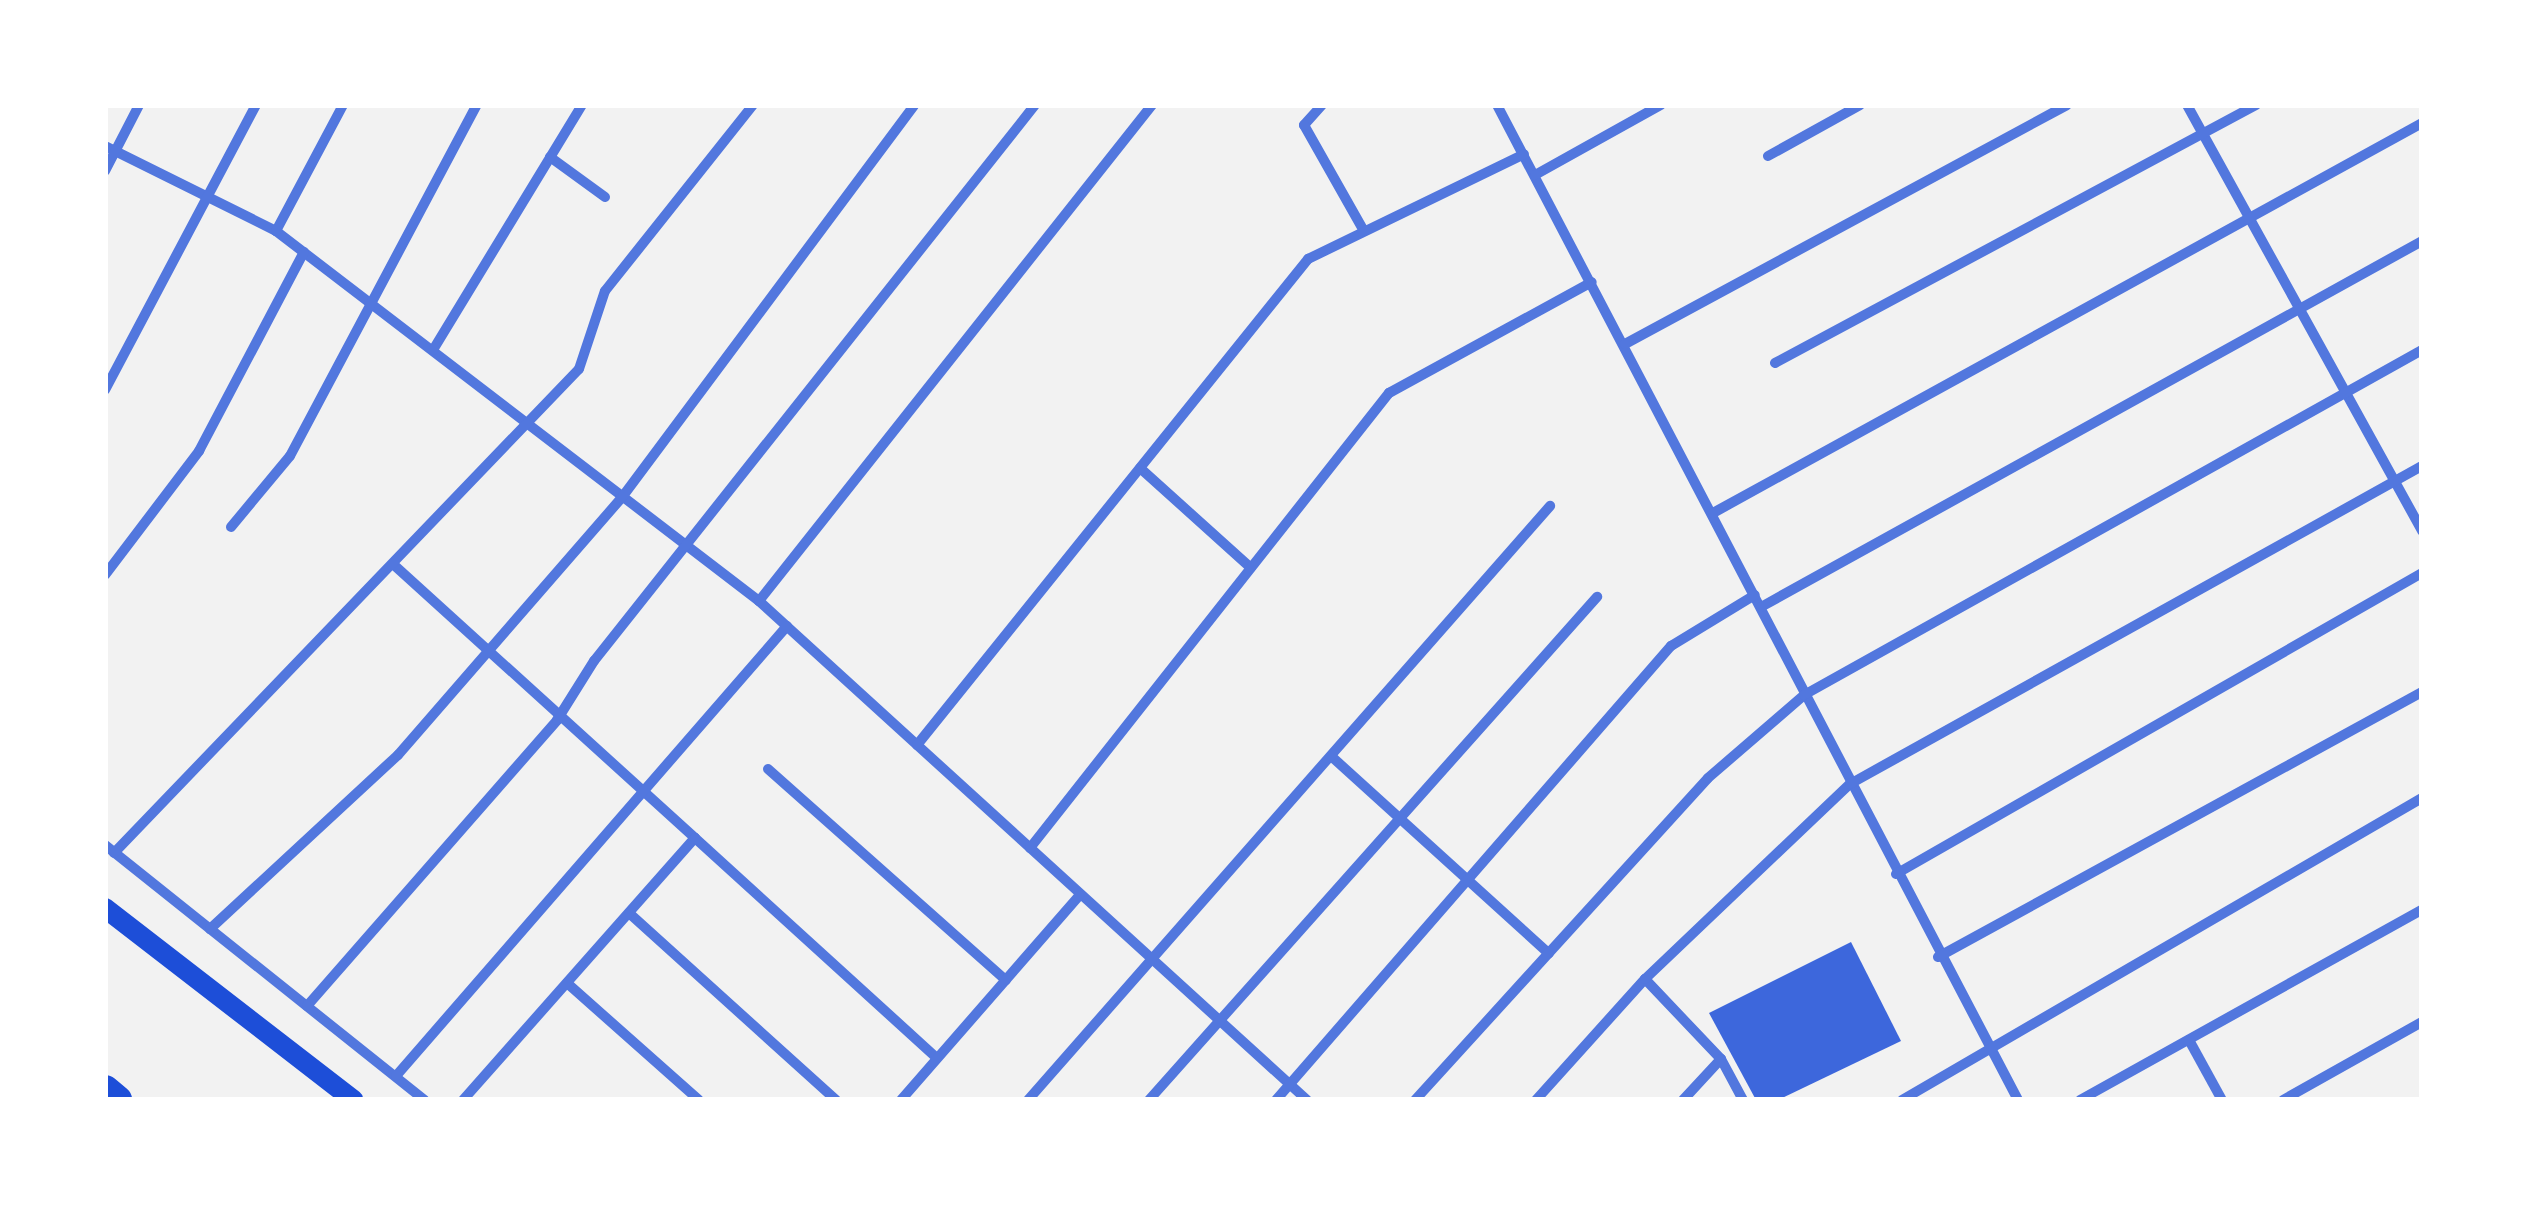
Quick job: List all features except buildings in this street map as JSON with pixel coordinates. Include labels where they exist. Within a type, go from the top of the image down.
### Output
[{"type":"highway","points":[[105,1090],[117,1100]]},
{"type":"main road","points":[[105,908],[353,1100]]},
{"type":"street","points":[[105,170],[111,149],[139,105]]},
{"type":"street","points":[[105,390],[211,198],[256,105]]},
{"type":"street","points":[[276,231],[343,105]]},
{"type":"street","points":[[231,528],[290,456],[369,301],[477,105]]},
{"type":"street","points":[[433,350],[582,105]]},
{"type":"street","points":[[426,1100],[110,849],[394,566],[579,370],[605,291],[754,105]]},
{"type":"street","points":[[210,928],[398,755],[624,496],[914,105]]},
{"type":"street","points":[[307,1006],[557,720],[594,661],[691,548],[1034,105]]},
{"type":"street","points":[[759,600],[1152,105]]},
{"type":"street","points":[[1322,105],[1304,125],[1364,231]]},
{"type":"street","points":[[1498,105],[1713,512],[1938,957],[2018,1100]]},
{"type":"street","points":[[1534,175],[1660,105]]},
{"type":"street","points":[[1768,156],[1860,105]]},
{"type":"street","points":[[1625,344],[2067,105]]},
{"type":"street","points":[[2187,105],[2422,531]]},
{"type":"street","points":[[1776,363],[2256,105]]},
{"type":"street","points":[[1713,512],[2422,123]]},
{"type":"street","points":[[111,149],[276,231],[433,350],[526,430],[624,496],[759,600],[1150,963],[1307,1100]]},
{"type":"street","points":[[918,745],[1308,258],[1524,154]]},
{"type":"street","points":[[550,157],[605,197]]},
{"type":"street","points":[[1761,607],[2301,311],[2422,240]]},
{"type":"street","points":[[105,575],[199,451],[304,252]]},
{"type":"street","points":[[1030,848],[1389,392],[1592,282]]},
{"type":"street","points":[[1415,1100],[1708,778],[1804,695],[2422,350]]},
{"type":"street","points":[[1536,1100],[1645,979],[1850,784],[2422,466]]},
{"type":"street","points":[[1140,468],[1251,568]]},
{"type":"street","points":[[1028,1100],[1550,506]]},
{"type":"street","points":[[394,566],[557,720],[695,838],[938,1058]]},
{"type":"street","points":[[1896,874],[2422,573]]},
{"type":"street","points":[[1276,1100],[1671,646],[1755,596]]},
{"type":"street","points":[[1149,1100],[1597,597]]},
{"type":"street","points":[[396,1076],[787,626]]},
{"type":"street","points":[[1938,957],[2422,692]]},
{"type":"street","points":[[1331,756],[1548,954]]},
{"type":"street","points":[[768,769],[1006,980]]},
{"type":"street","points":[[1902,1100],[1985,1045],[2422,798]]},
{"type":"street","points":[[463,1100],[695,838]]},
{"type":"street","points":[[902,1100],[1079,896]]},
{"type":"street","points":[[2080,1100],[2422,910]]},
{"type":"street","points":[[629,913],[836,1100]]},
{"type":"street","points":[[1645,979],[1722,1059],[1743,1100]]},
{"type":"street","points":[[567,982],[699,1100]]},
{"type":"street","points":[[2284,1100],[2422,1022]]},
{"type":"street","points":[[2189,1040],[2222,1100]]},
{"type":"street","points":[[1684,1100],[1722,1059]]}]
